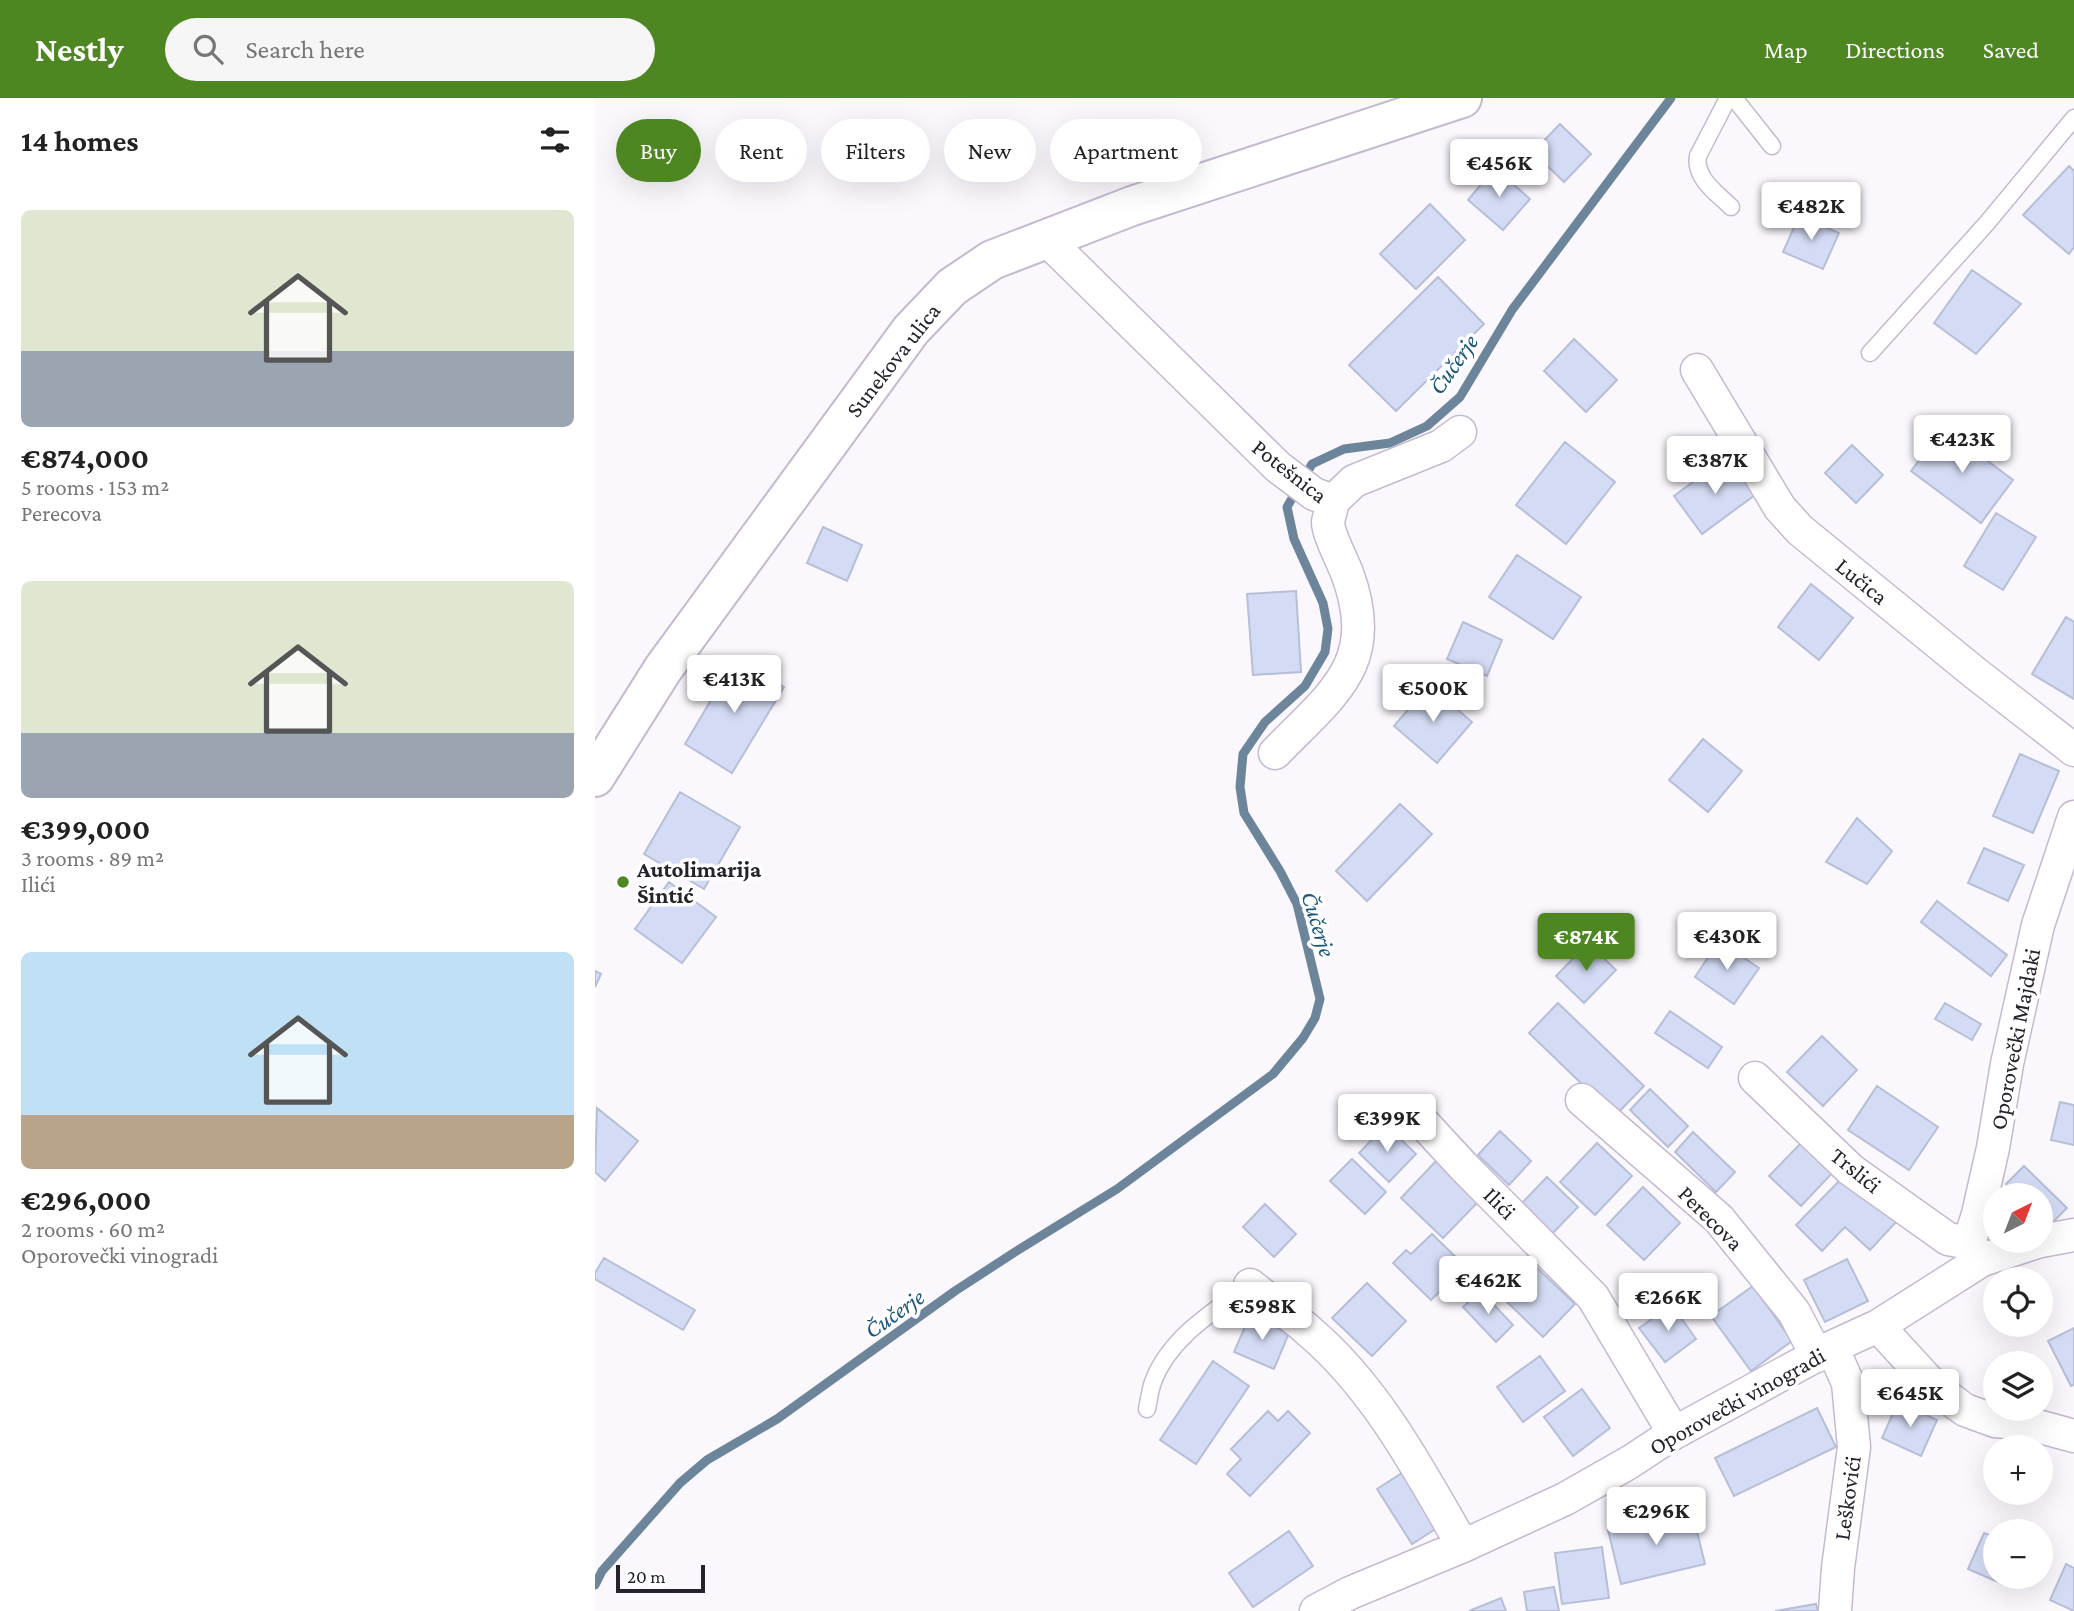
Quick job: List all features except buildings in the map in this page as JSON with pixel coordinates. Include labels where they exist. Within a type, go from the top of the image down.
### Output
[{"type":"street","name":"Sunekova ulica","points":[[595,778],[663,669],[911,330],[952,287],[992,260],[1045,238],[1132,206],[1462,98]]},
{"type":"street","name":"Potešnica","points":[[1045,238],[1277,467],[1324,497],[1328,524],[1349,577],[1359,623],[1355,657],[1343,682],[1275,753]]},
{"type":"street","name":"Lučica","points":[[1696,370],[1780,508],[1800,530],[2074,750]]},
{"type":"street","points":[[1324,497],[1354,481],[1441,446],[1459,432]]},
{"type":"street","name":"Oporovečki Majdaki","points":[[1976,1251],[1978,1214],[1993,1148],[2007,1063],[2038,925],[2074,817]]},
{"type":"street","name":"Trslići","points":[[1755,1078],[1851,1170],[1948,1239],[1976,1251]]},
{"type":"street","name":"Perecova","points":[[1583,1100],[1719,1219],[1825,1351]]},
{"type":"street","name":"Ilići","points":[[1415,1114],[1593,1297],[1674,1433]]},
{"type":"street","name":"Oporovečki vinogradi","points":[[2053,1238],[2074,1234]]},
{"type":"street","name":"Oporovečki vinogradi","points":[[1316,1611],[1350,1593],[1463,1546],[1565,1499],[1674,1433],[1825,1351],[1878,1326],[1976,1251],[1983,1250]]},
{"type":"street","points":[[1250,1285],[1311,1332],[1342,1365],[1401,1441],[1463,1546]]},
{"type":"street","points":[[1878,1326],[1934,1388],[1965,1410],[1995,1421],[2030,1424],[2074,1436]]},
{"type":"street","name":"Leškovići","points":[[1825,1351],[1848,1383],[1854,1447],[1835,1611]]},
{"type":"lane","points":[[1728,98],[1698,156],[1696,166],[1703,178],[1731,207]]},
{"type":"lane","points":[[1734,98],[1772,146]]},
{"type":"lane","points":[[1870,353],[1987,223],[2074,118]]},
{"type":"lane","points":[[1147,1409],[1153,1381],[1174,1347],[1205,1317],[1250,1285]]},
{"type":"waterway","name":"Čučerje","points":[[595,1585],[602,1571],[680,1483],[707,1460],[777,1419],[955,1291],[1117,1189],[1273,1074],[1303,1038],[1315,1018],[1320,999],[1297,904],[1244,813],[1240,787],[1243,754],[1265,722],[1305,686],[1325,652],[1328,629],[1323,603],[1294,539],[1287,507],[1312,464],[1344,449],[1390,443],[1427,426],[1460,397],[1512,310],[1671,98]]},
{"type":"place","name":"Autolimarija Šintić","points":[[623,882]]}]
